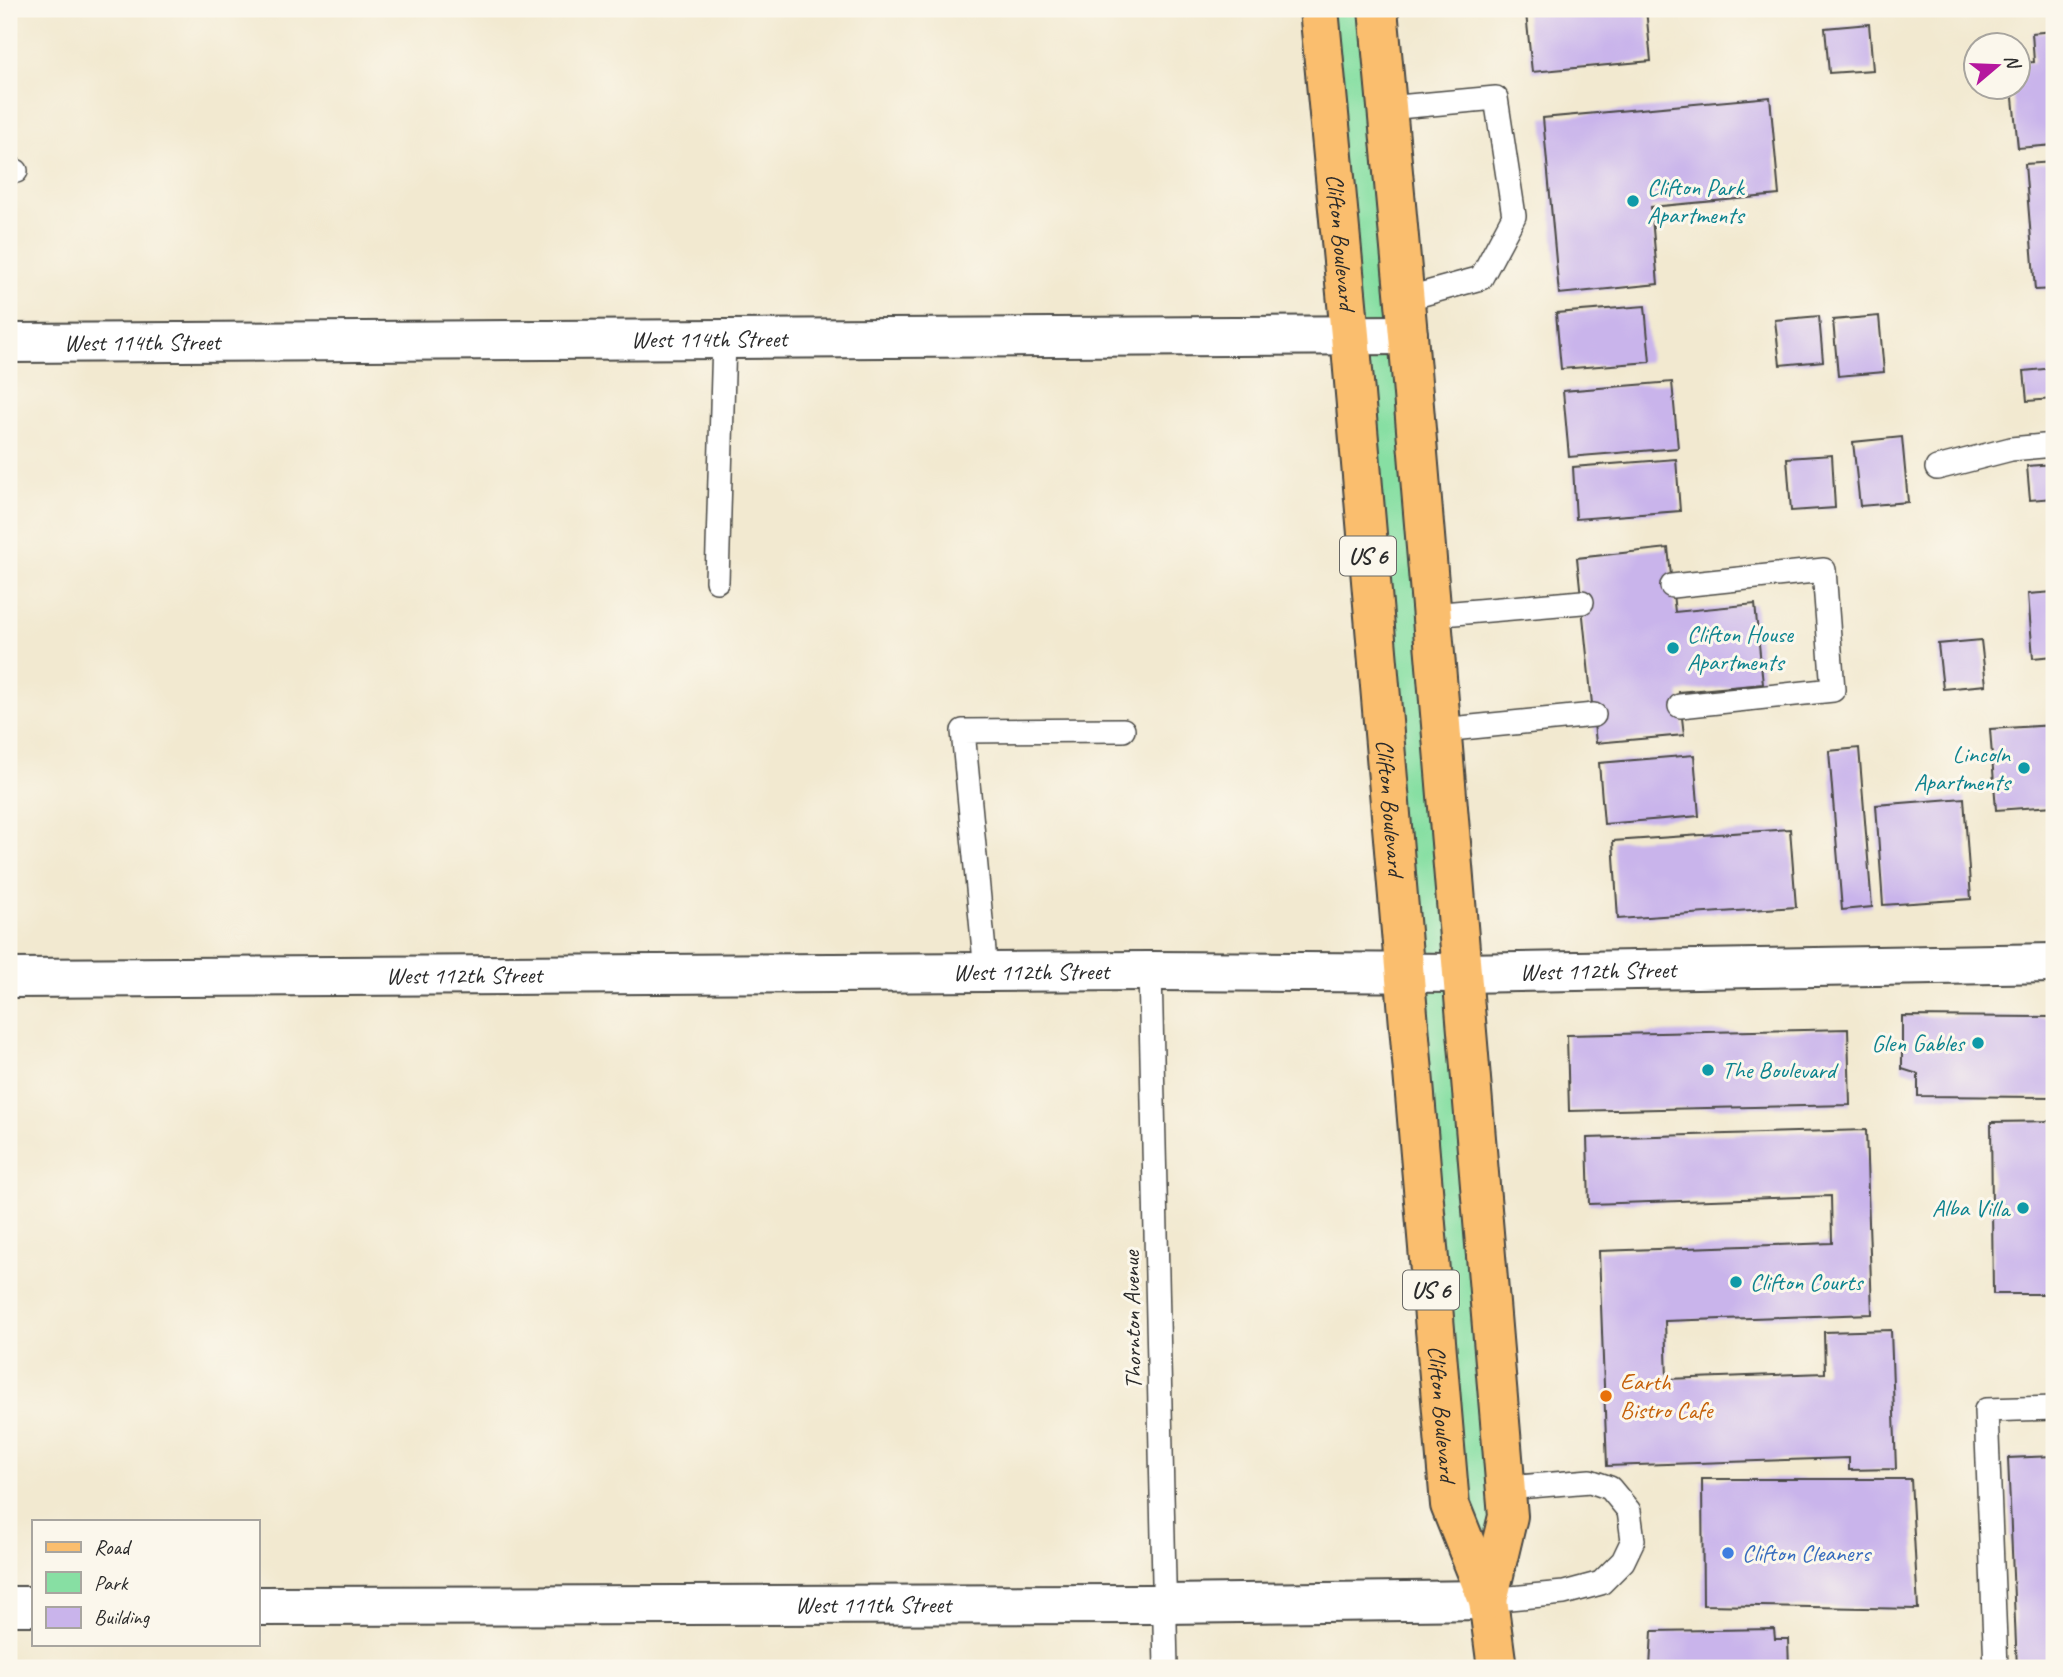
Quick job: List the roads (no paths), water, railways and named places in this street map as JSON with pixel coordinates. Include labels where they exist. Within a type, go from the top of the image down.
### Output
[{"type":"main road","name":"Clifton Boulevard","points":[[1319,9],[1350,335],[1450,1505],[1488,1600],[1497,1668]]},
{"type":"main road","name":"Clifton Boulevard","points":[[1378,9],[1506,1488],[1508,1517],[1488,1600]]},
{"type":"street","name":"West 114th Street","points":[[9,343],[1350,335],[1406,317]]},
{"type":"street","name":"West 112th Street","points":[[9,978],[1150,971],[1461,973],[2054,963]]},
{"type":"street","name":"West 111th Street","points":[[259,1606],[1165,1604],[1488,1600]]},
{"type":"street","points":[[9,1606],[32,1606]]},
{"type":"lane","points":[[1387,108],[1496,98],[1514,216],[1481,278],[1406,317]]},
{"type":"lane","points":[[717,581],[724,339]]},
{"type":"lane","points":[[1937,468],[2011,449],[2054,445]]},
{"type":"lane","points":[[1672,586],[1824,570],[1833,690],[1680,706]]},
{"type":"lane","points":[[1432,615],[1582,602]]},
{"type":"lane","points":[[1441,730],[1594,715]]},
{"type":"lane","points":[[985,972],[963,731],[1123,730]]},
{"type":"lane","name":"Thornton Avenue","points":[[1150,971],[1166,1668]]},
{"type":"lane","points":[[1996,1668],[1986,1410],[2054,1408]]},
{"type":"lane","points":[[1488,1600],[1564,1593],[1601,1583],[1623,1562],[1633,1540],[1629,1511],[1610,1488],[1590,1481],[1506,1488]]},
{"type":"place","name":"Clifton Park Apartments","points":[[1633,201]]},
{"type":"place","name":"Clifton House Apartments","points":[[1673,648]]},
{"type":"place","name":"Lincoln Apartments","points":[[2024,768]]},
{"type":"place","name":"Glen Gables","points":[[1978,1043]]},
{"type":"place","name":"The Boulevard","points":[[1708,1070]]},
{"type":"place","name":"Alba Villa","points":[[2023,1208]]},
{"type":"place","name":"Clifton Courts","points":[[1736,1282]]},
{"type":"place","name":"Earth Bistro Cafe","points":[[1606,1396]]},
{"type":"place","name":"Clifton Cleaners","points":[[1728,1553]]}]
